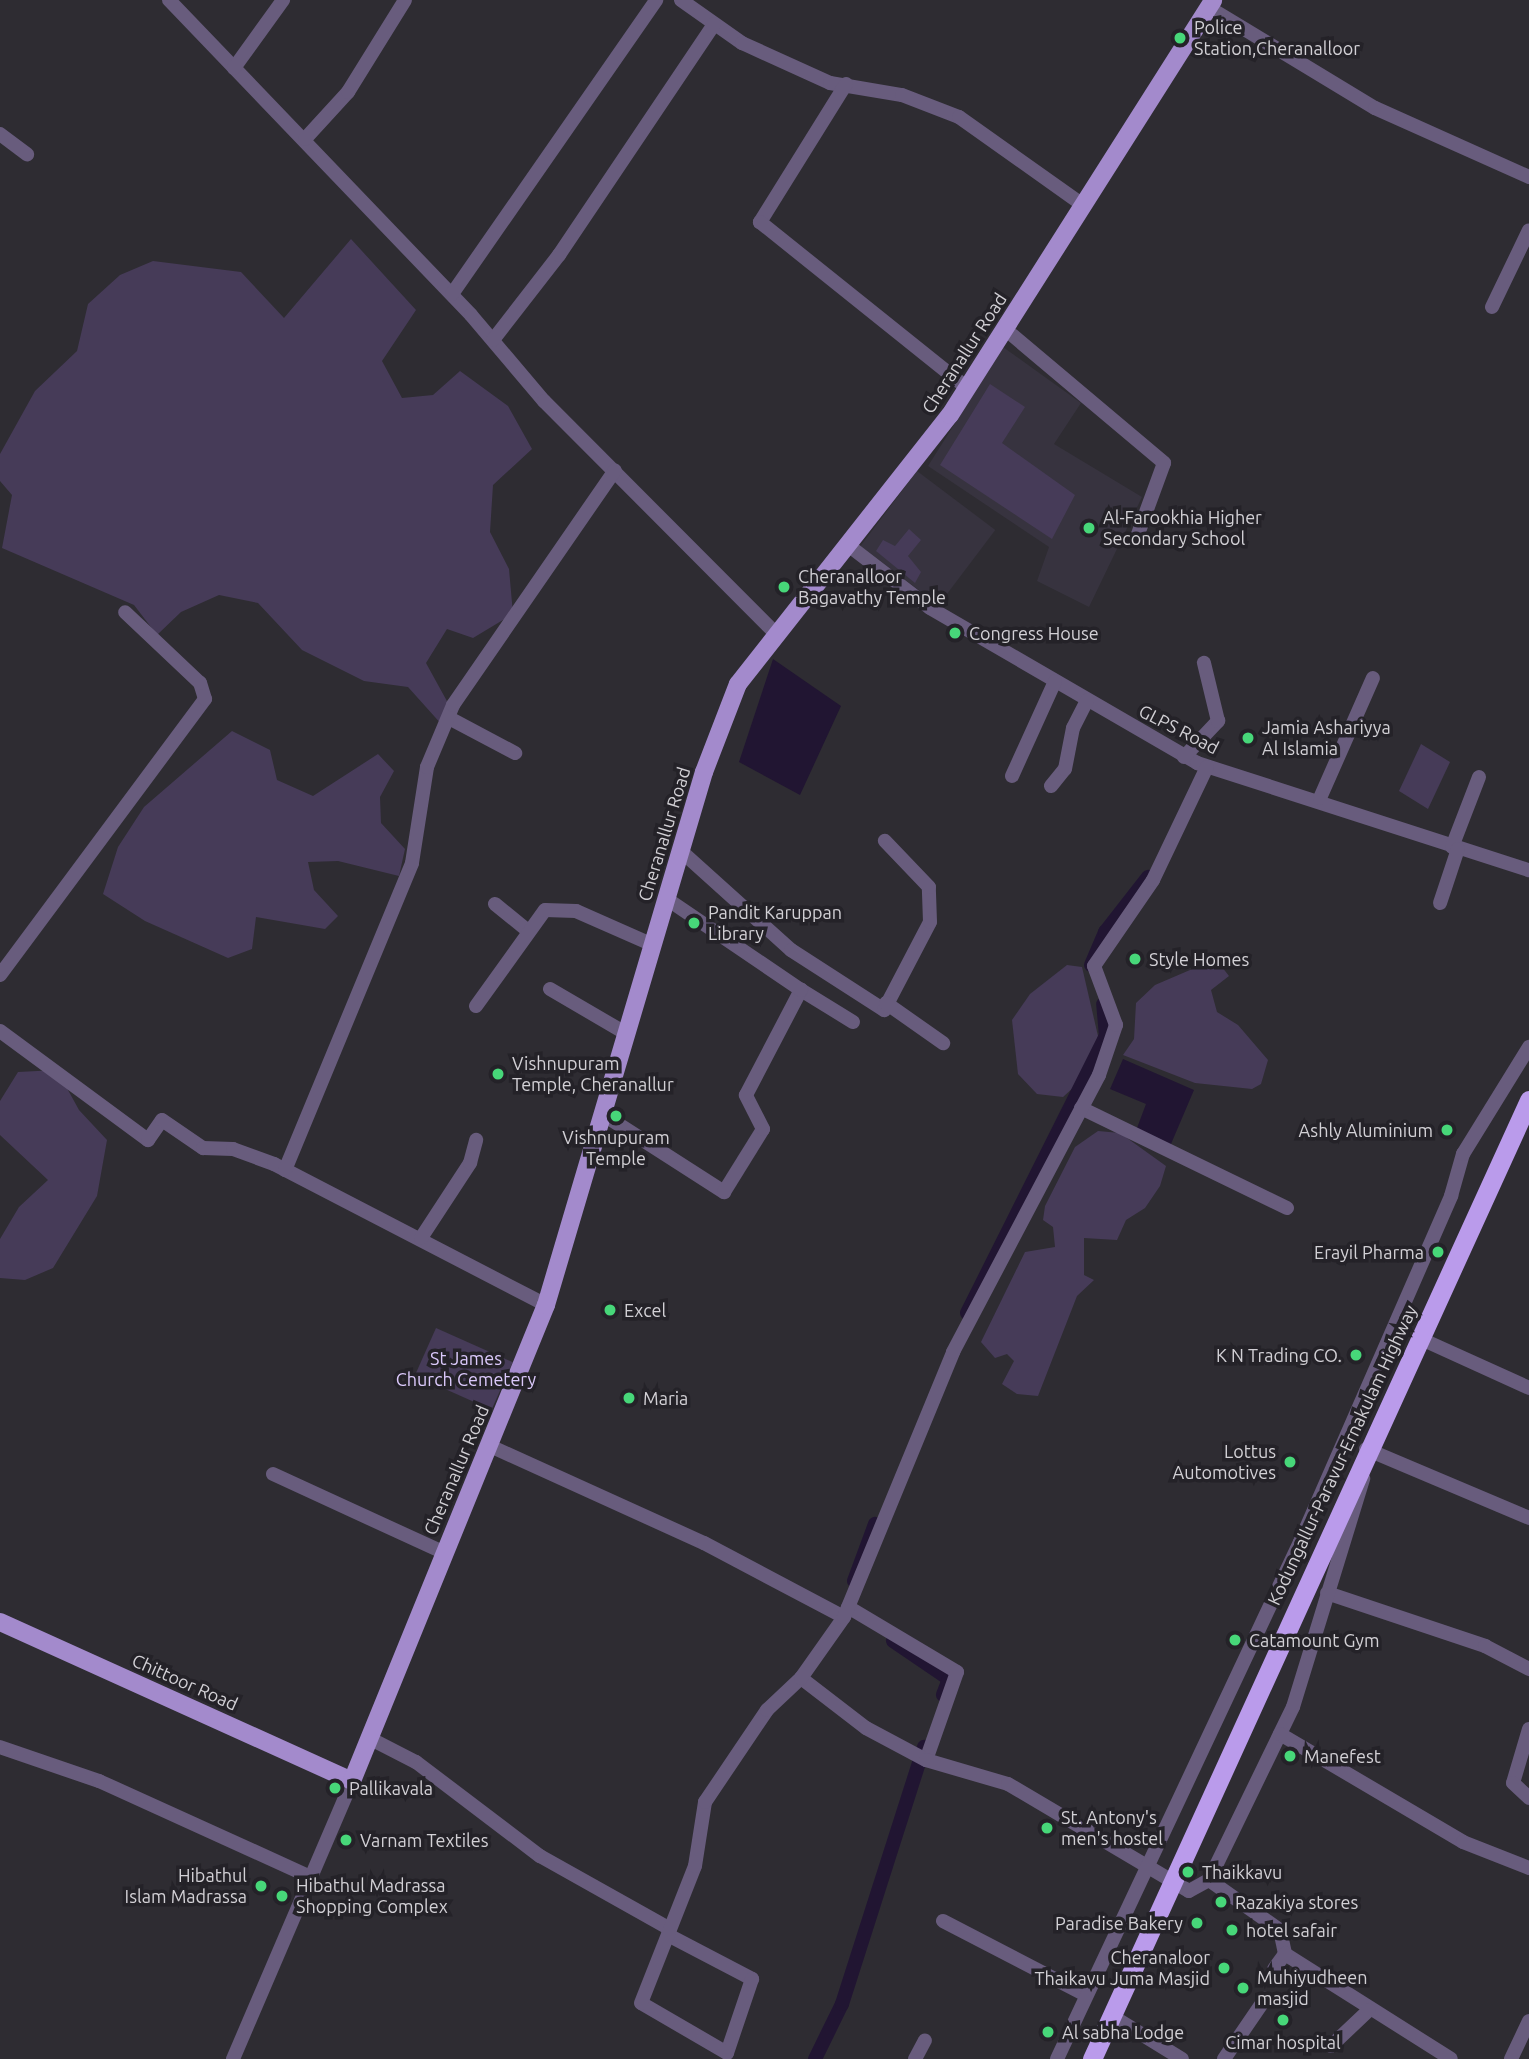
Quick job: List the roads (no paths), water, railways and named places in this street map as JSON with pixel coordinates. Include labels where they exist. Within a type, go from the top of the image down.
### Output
[{"type":"highway","name":"Kodungallur-Paravur-Ernakulam Highway","points":[[1092,2059],[1364,1455],[1527,1111]]},
{"type":"main road","name":"Cheranallur Road","points":[[352,1781],[546,1305],[681,851],[738,684],[967,388],[1210,3]]},
{"type":"main road","name":"Chittoor Road","points":[[0,1622],[352,1781]]},
{"type":"street","points":[[169,0],[305,139],[615,470],[777,635]]},
{"type":"street","points":[[234,68],[283,0]]},
{"type":"street","points":[[305,139],[348,92],[405,0]]},
{"type":"street","points":[[452,294],[656,0]]},
{"type":"street","points":[[681,0],[742,43],[846,84],[959,117],[1083,205]]},
{"type":"street","points":[[1210,3],[1374,108],[1529,177]]},
{"type":"street","points":[[493,340],[559,255],[713,24]]},
{"type":"street","points":[[846,84],[760,222],[967,388]]},
{"type":"street","points":[[0,134],[27,153]]},
{"type":"street","points":[[1492,307],[1529,230]]},
{"type":"street","points":[[1005,329],[1164,463],[1138,534]]},
{"type":"street","points":[[285,1170],[412,863],[427,767],[449,718],[538,576],[615,470]]},
{"type":"street","name":"GLPS Road","points":[[848,545],[930,608],[1199,763],[1320,798],[1455,848],[1529,870]]},
{"type":"street","points":[[0,975],[205,699],[200,683],[125,612]]},
{"type":"street","points":[[369,1738],[416,1762],[540,1856],[669,1932],[752,1979],[732,2056],[641,2003],[669,1932],[695,1866],[705,1802],[767,1710],[801,1678],[846,1612],[953,1352],[1081,1108],[1116,1025],[1094,966],[1153,880],[1199,763],[1219,721],[1203,679],[1204,663]]},
{"type":"street","points":[[1320,798],[1373,678]]},
{"type":"street","points":[[1012,776],[1055,681]]},
{"type":"street","points":[[1051,786],[1065,769],[1073,728],[1087,700]]},
{"type":"street","points":[[449,718],[515,753]]},
{"type":"street","points":[[1440,903],[1479,777]]},
{"type":"street","points":[[681,851],[791,950],[865,1003],[884,1010],[930,922],[929,887],[885,841]]},
{"type":"street","points":[[667,899],[853,1022]]},
{"type":"street","points":[[495,904],[527,930]]},
{"type":"street","points":[[477,1006],[527,930],[545,910],[557,908],[653,945]]},
{"type":"street","points":[[550,989],[627,1034]]},
{"type":"street","points":[[604,1115],[724,1192],[763,1129],[746,1095],[801,989]]},
{"type":"street","points":[[887,1003],[943,1043]]},
{"type":"street","points":[[0,1031],[148,1140],[162,1120],[203,1148],[233,1149],[285,1170],[546,1305]]},
{"type":"street","points":[[1057,2059],[1300,1542],[1451,1196],[1463,1154],[1529,1047]]},
{"type":"street","points":[[1081,1108],[1287,1208]]},
{"type":"street","points":[[421,1238],[470,1163],[476,1140]]},
{"type":"street","points":[[1419,1338],[1529,1388]]},
{"type":"street","points":[[490,1446],[846,1612],[957,1672],[922,1758]]},
{"type":"street","points":[[801,1678],[866,1728],[922,1758],[1008,1784],[1151,1863],[1189,1891],[1209,1880],[1280,1734],[1363,1483],[1364,1455],[1529,1518]]},
{"type":"street","points":[[273,1474],[445,1552]]},
{"type":"street","points":[[1327,1593],[1485,1646],[1529,1669]]},
{"type":"street","points":[[1529,1729],[1513,1783],[1529,1798]]},
{"type":"street","points":[[1280,1734],[1463,1842],[1529,1868]]},
{"type":"street","points":[[0,1747],[99,1781],[311,1877]]},
{"type":"street","points":[[233,2059],[352,1781]]},
{"type":"street","points":[[1209,1880],[1280,1930],[1285,1954],[1369,2010],[1451,2059]]},
{"type":"street","points":[[943,1922],[1086,1995]]},
{"type":"street","points":[[1274,1969],[1285,1954]]},
{"type":"street","points":[[1224,2059],[1265,1999]]},
{"type":"street","points":[[1331,2046],[1369,2010]]},
{"type":"street","points":[[1112,2016],[1182,2059]]},
{"type":"street","points":[[1511,2059],[1529,2021]]},
{"type":"street","points":[[915,2059],[925,2040]]},
{"type":"waterway","points":[[1091,965],[1105,932],[1148,877]]},
{"type":"waterway","points":[[967,1313],[1106,1036],[1103,1004]]},
{"type":"waterway","points":[[854,1581],[875,1524]]},
{"type":"waterway","points":[[893,1641],[949,1679],[943,1695]]},
{"type":"waterway","points":[[815,2059],[842,2004],[924,1747]]},
{"type":"place","name":"Police Station,Cheranalloor","points":[[1180,38]]},
{"type":"place","name":"Al-Farookhia Higher Secondary School","points":[[1089,528]]},
{"type":"place","name":"Cheranalloor Bagavathy Temple","points":[[784,587]]},
{"type":"place","name":"Congress House","points":[[955,633]]},
{"type":"place","name":"Jamia Ashariyya Al Islamia","points":[[1248,738]]},
{"type":"place","name":"Pandit Karuppan Library","points":[[694,923]]},
{"type":"place","name":"Style Homes","points":[[1135,959]]},
{"type":"place","name":"Vishnupuram Temple, Cheranallur","points":[[498,1074]]},
{"type":"place","name":"Vishnupuram Temple","points":[[616,1116]]},
{"type":"place","name":"Ashly Aluminium","points":[[1447,1130]]},
{"type":"place","name":"Erayil Pharma","points":[[1438,1252]]},
{"type":"place","name":"Excel","points":[[610,1310]]},
{"type":"place","name":"K N Trading CO.","points":[[1356,1355]]},
{"type":"place","name":"Maria","points":[[629,1398]]},
{"type":"place","name":"Lottus Automotives","points":[[1290,1462]]},
{"type":"place","name":"Catamount Gym","points":[[1235,1640]]},
{"type":"place","name":"Manefest","points":[[1290,1756]]},
{"type":"place","name":"Pallikavala","points":[[335,1788]]},
{"type":"place","name":"St. Antony's men's hostel","points":[[1047,1828]]},
{"type":"place","name":"Varnam Textiles","points":[[346,1840]]},
{"type":"place","name":"Thaikkavu","points":[[1188,1872]]},
{"type":"place","name":"Hibathul Islam Madrassa","points":[[261,1886]]},
{"type":"place","name":"Hibathul Madrassa Shopping Complex","points":[[282,1896]]},
{"type":"place","name":"Razakiya stores","points":[[1221,1902]]},
{"type":"place","name":"Paradise Bakery","points":[[1197,1923]]},
{"type":"place","name":"hotel safair","points":[[1232,1930]]},
{"type":"place","name":"Cheranaloor Thaikavu Juma Masjid","points":[[1224,1968]]},
{"type":"place","name":"Muhiyudheen masjid","points":[[1243,1988]]},
{"type":"place","name":"Cimar hospital","points":[[1283,2020]]},
{"type":"place","name":"Al sabha Lodge","points":[[1048,2032]]},
{"type":"park label","name":"St James Church Cemetery","points":[[466,1369]]}]
